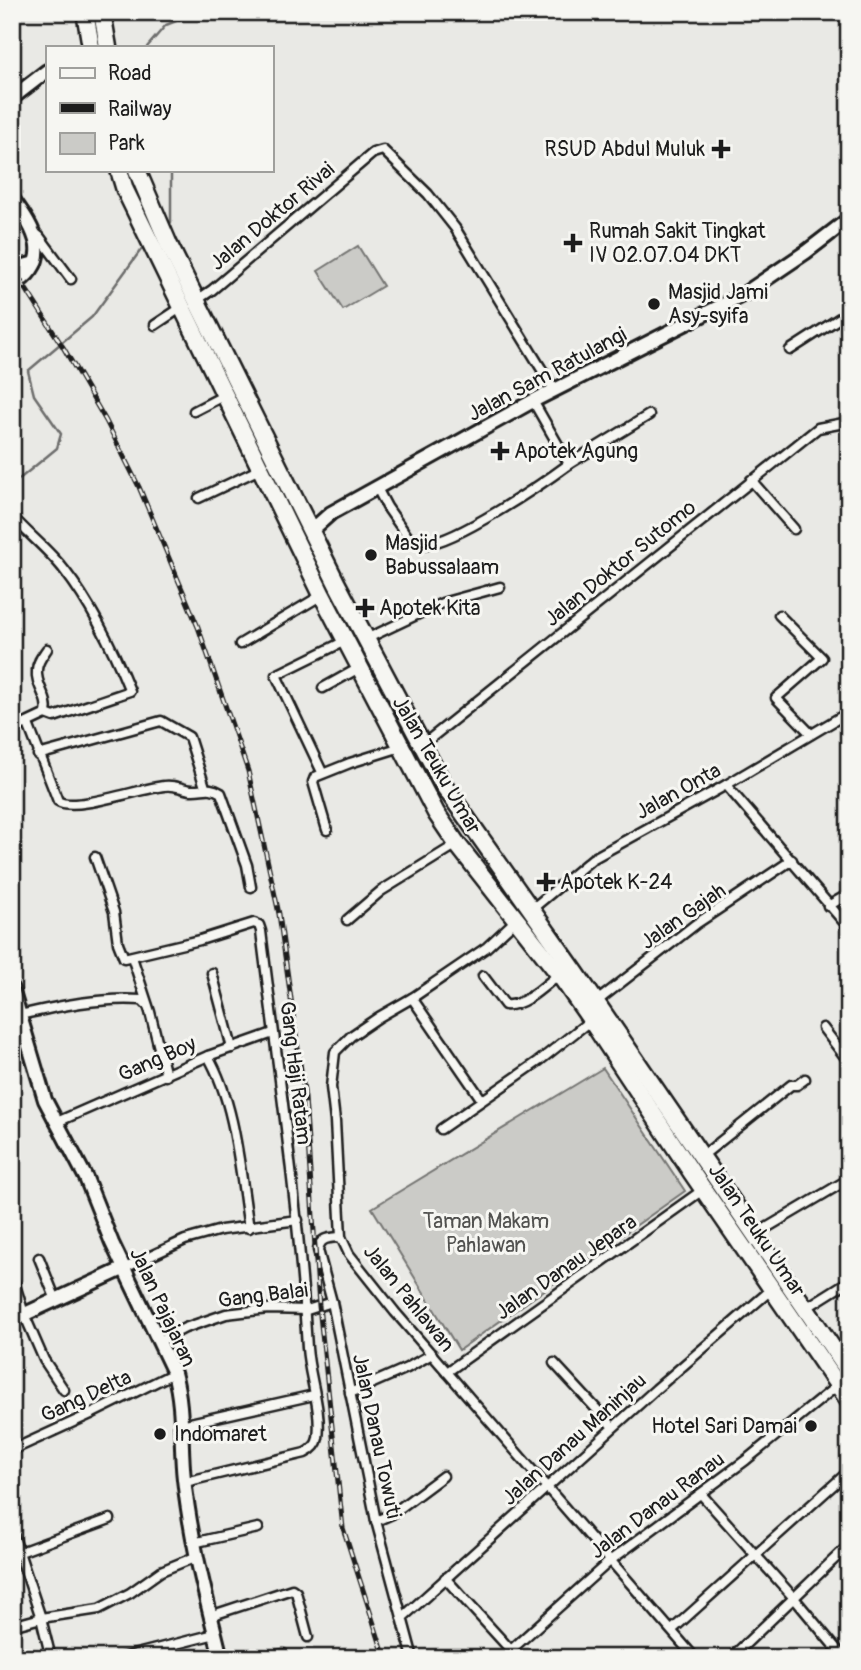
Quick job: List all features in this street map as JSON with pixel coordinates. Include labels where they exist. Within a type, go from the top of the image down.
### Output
[{"type":"highway","points":[[85,12],[89,46]]},
{"type":"highway","points":[[102,12],[108,46]]},
{"type":"highway","name":"Jalan Teuku Umar","points":[[120,172],[125,190],[271,449],[365,639],[421,746],[458,808],[596,1002],[619,1048],[694,1161],[756,1234],[849,1371]]},
{"type":"highway","name":"Jalan Teuku Umar","points":[[137,172],[169,245],[225,395],[345,641],[436,813],[591,1020],[619,1048]]},
{"type":"highway","points":[[258,463],[271,449]]},
{"type":"highway","points":[[279,508],[295,499]]},
{"type":"highway","name":"Jalan Teuku Umar","points":[[694,1161],[704,1189],[849,1401]]},
{"type":"main road","points":[[12,98],[46,72]]},
{"type":"main road","points":[[12,198],[34,232],[37,244],[31,274],[12,286]]},
{"type":"main road","name":"Jalan Sam Ratulangi","points":[[312,530],[331,513],[533,401],[744,294],[807,252],[849,219]]},
{"type":"main road","points":[[12,274],[35,263]]},
{"type":"main road","name":"Jalan Sam Ratulangi","points":[[303,516],[331,513]]},
{"type":"main road","name":"Jalan Pajajaran","points":[[12,989],[45,1100],[86,1178],[174,1373],[179,1396],[185,1482],[194,1550],[221,1658]]},
{"type":"main road","points":[[18,1317],[125,1268]]},
{"type":"street","name":"Jalan Doktor Rivai","points":[[155,325],[189,304],[373,153],[383,150],[428,194],[455,228],[555,391]]},
{"type":"street","points":[[34,232],[71,279]]},
{"type":"street","points":[[790,350],[849,312]]},
{"type":"street","points":[[194,411],[225,395]]},
{"type":"street","points":[[533,401],[569,464]]},
{"type":"street","points":[[377,488],[410,540],[428,544],[461,532],[649,415]]},
{"type":"street","name":"Jalan Doktor Sutomo","points":[[421,746],[818,428],[849,422]]},
{"type":"street","points":[[199,498],[258,463]]},
{"type":"street","points":[[751,480],[794,529]]},
{"type":"street","points":[[12,516],[54,557],[79,590],[113,648],[130,691],[54,717],[46,714],[12,730]]},
{"type":"street","points":[[365,639],[442,603],[500,587]]},
{"type":"street","points":[[240,644],[322,595]]},
{"type":"street","points":[[779,615],[822,658],[776,698],[811,734]]},
{"type":"street","points":[[323,772],[276,675],[345,641]]},
{"type":"street","points":[[46,714],[47,701],[36,672],[47,649]]},
{"type":"street","points":[[323,688],[359,668]]},
{"type":"street","name":"Jalan Onta","points":[[532,909],[592,859],[726,785],[849,712]]},
{"type":"street","points":[[38,755],[162,721],[189,737],[205,787]]},
{"type":"street","points":[[28,724],[58,801],[63,804],[80,803],[166,785],[193,791],[205,787],[213,788],[221,793],[247,865],[251,887]]},
{"type":"street","points":[[327,830],[313,782],[315,777],[401,747]]},
{"type":"street","points":[[726,785],[849,928]]},
{"type":"street","points":[[347,920],[381,891],[457,844]]},
{"type":"street","points":[[96,857],[114,912],[121,956],[132,957],[254,923],[260,928]]},
{"type":"street","name":"Jalan Gajah","points":[[596,1002],[696,924],[792,860]]},
{"type":"street","points":[[828,906],[849,894]]},
{"type":"street","name":"Gang Haji Ratam","points":[[185,1482],[305,1453],[314,1447],[318,1439],[307,1350],[307,1310],[298,1220],[260,928],[256,915]]},
{"type":"street","name":"Jalan Pahlawan","points":[[516,920],[487,947],[412,998],[369,1023],[335,1052],[331,1087],[341,1237],[349,1254],[447,1372],[695,1658]]},
{"type":"street","points":[[132,957],[166,1076]]},
{"type":"street","points":[[212,973],[232,1048]]},
{"type":"street","points":[[483,976],[505,1005],[512,1006],[524,1001],[559,974]]},
{"type":"street","points":[[412,998],[482,1100]]},
{"type":"street","points":[[20,1015],[62,1005],[93,1002],[134,999],[142,1000],[147,1005]]},
{"type":"street","points":[[441,1129],[591,1020]]},
{"type":"street","points":[[823,1028],[849,1062]]},
{"type":"street","name":"Gang Boy","points":[[57,1122],[208,1056],[273,1033]]},
{"type":"street","points":[[208,1056],[228,1100],[249,1228]]},
{"type":"street","points":[[694,1161],[791,1085],[797,1085],[804,1079]]},
{"type":"street","points":[[756,1234],[849,1179]]},
{"type":"street","name":"Jalan Danau Jepara","points":[[447,1372],[704,1189]]},
{"type":"street","points":[[125,1268],[185,1240],[221,1230],[298,1220]]},
{"type":"street","name":"Jalan Danau Towuti","points":[[341,1237],[323,1239],[318,1250],[332,1302],[376,1521],[413,1658]]},
{"type":"street","points":[[39,1258],[56,1300]]},
{"type":"street","points":[[12,1275],[22,1301],[18,1317],[64,1390]]},
{"type":"street","points":[[806,1308],[849,1281]]},
{"type":"street","name":"Jalan Danau Maninjau","points":[[402,1618],[613,1427],[772,1289]]},
{"type":"street","name":"Gang Balai","points":[[160,1341],[185,1328],[233,1312],[307,1310],[332,1302]]},
{"type":"street","points":[[350,1393],[432,1354]]},
{"type":"street","points":[[554,1363],[613,1427]]},
{"type":"street","name":"Gang Delta","points":[[12,1450],[174,1373]]},
{"type":"street","name":"Jalan Danau Ranau","points":[[502,1658],[611,1560],[701,1494],[838,1385]]},
{"type":"street","points":[[181,1425],[314,1395]]},
{"type":"street","points":[[673,1630],[849,1471]]},
{"type":"street","points":[[376,1521],[402,1507],[443,1476]]},
{"type":"street","points":[[701,1494],[844,1658]]},
{"type":"street","points":[[16,1554],[110,1519]]},
{"type":"street","points":[[12,1626],[41,1618],[99,1609],[130,1593],[194,1550],[258,1528]]},
{"type":"street","points":[[12,1531],[16,1554],[41,1618],[51,1658]]},
{"type":"street","points":[[731,1658],[849,1545]]},
{"type":"street","points":[[445,1578],[518,1658]]},
{"type":"street","points":[[210,1616],[292,1589],[296,1592],[308,1637]]},
{"type":"street","points":[[121,1658],[215,1634]]},
{"type":"street","points":[[265,1658],[283,1654]]},
{"type":"green space","points":[[358,246],[383,286],[343,310],[318,271]]},
{"type":"green space","name":"Taman Makam Pahlawan","points":[[603,1068],[685,1191],[459,1350],[372,1208]]},
{"type":"waterway","points":[[148,46],[166,25],[189,16],[191,12]]},
{"type":"waterway","points":[[169,225],[171,172]]},
{"type":"waterway","points":[[12,485],[57,448],[61,434],[34,395],[28,371],[92,317],[143,247]]},
{"type":"railway","points":[[12,267],[106,421],[139,487],[198,627],[248,771],[279,914],[305,1098],[319,1306],[343,1528],[385,1658]]},
{"type":"place","name":"RSUD Abdul Muluk","points":[[721,149]]},
{"type":"place","name":"Rumah Sakit Tingkat IV 02.07.04 DKT","points":[[573,243]]},
{"type":"place","name":"Masjid Jami Asy-syifa","points":[[654,304]]},
{"type":"place","name":"Apotek Agung","points":[[500,451]]},
{"type":"place","name":"Masjid Babussalaam","points":[[371,555]]},
{"type":"place","name":"Apotek Kita","points":[[365,608]]},
{"type":"place","name":"Apotek K-24","points":[[546,882]]},
{"type":"place","name":"Hotel Sari Damai","points":[[811,1426]]},
{"type":"place","name":"Indomaret","points":[[160,1434]]}]
